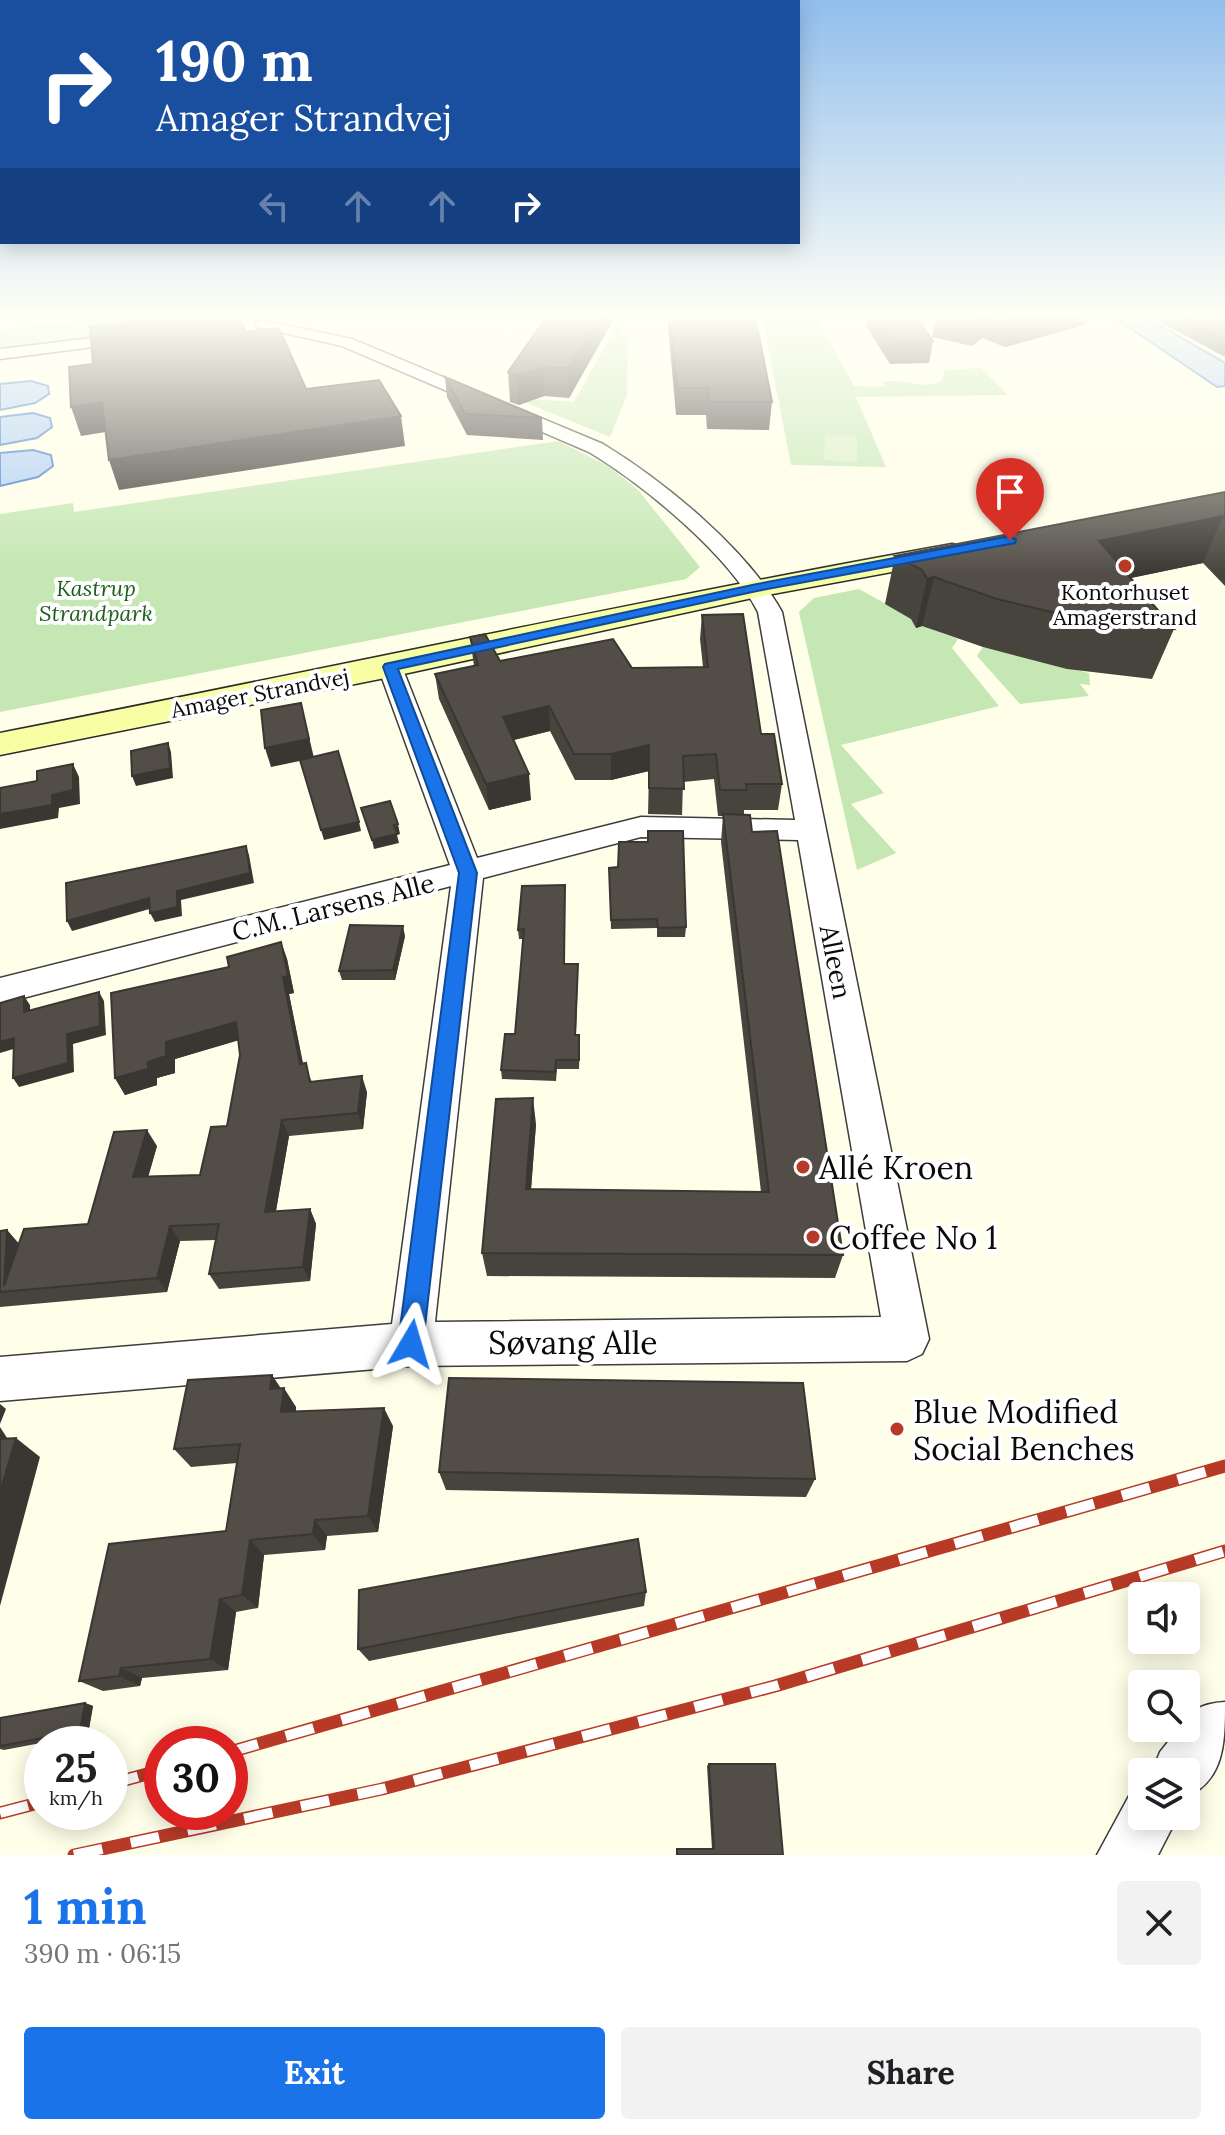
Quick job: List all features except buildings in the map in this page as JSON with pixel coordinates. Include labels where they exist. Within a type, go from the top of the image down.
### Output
[{"type":"street","points":[[487,402],[596,448],[661,494],[757,588]]},
{"type":"street","name":"Amager Strandvej","points":[[0,744],[390,667],[757,588],[973,548]]},
{"type":"street","name":"Alleen","points":[[757,588],[770,612],[907,1339]]},
{"type":"street","points":[[390,667],[468,873],[411,1344]]},
{"type":"street","name":"C.M. Larsens Alle","points":[[0,991],[641,827],[811,830]]},
{"type":"street","name":"Søvang Alle","points":[[0,1379],[411,1344],[907,1339]]},
{"type":"street","points":[[1191,1758],[1212,1730],[1225,1729]]},
{"type":"street","points":[[1126,1855],[1141,1830]]},
{"type":"green space","points":[[524,402],[624,402],[610,437]]},
{"type":"green space","points":[[779,402],[858,402],[886,467],[791,465]]},
{"type":"green space","points":[[825,435],[857,437],[857,462],[824,460]]},
{"type":"green space","name":"Kastrup Strandpark","points":[[558,441],[610,467],[639,491],[700,567],[686,579],[0,712],[0,514],[73,503],[74,512]]},
{"type":"green space","points":[[859,589],[931,629],[958,639],[952,648],[999,706],[841,745],[884,793],[851,804],[896,853],[857,870],[799,612],[814,598]]},
{"type":"green space","points":[[983,647],[1089,673],[1090,685],[1080,684],[1089,696],[1020,704],[977,656]]},
{"type":"water","points":[[0,402],[37,402],[35,403],[0,410]]},
{"type":"water","points":[[33,413],[50,418],[52,427],[37,438],[0,445],[0,417]]},
{"type":"water","points":[[33,450],[51,455],[53,466],[38,477],[0,486],[0,453]]},
{"type":"railway","points":[[248,1747],[1225,1466]]},
{"type":"railway","points":[[74,1855],[382,1789],[775,1686],[1225,1551]]},
{"type":"railway","points":[[128,1779],[144,1775]]},
{"type":"railway","points":[[0,1813],[24,1807]]},
{"type":"place","name":"Kontorhuset Amagerstrand","points":[[1125,566]]},
{"type":"place","name":"Allé Kroen","points":[[803,1167]]},
{"type":"place","name":"Coffee No 1","points":[[813,1237]]},
{"type":"place","name":"Blue Modified Social Benches","points":[[897,1429]]},
{"type":"route","points":[[411,1344],[468,873],[390,667],[757,588],[1010,540]]}]
